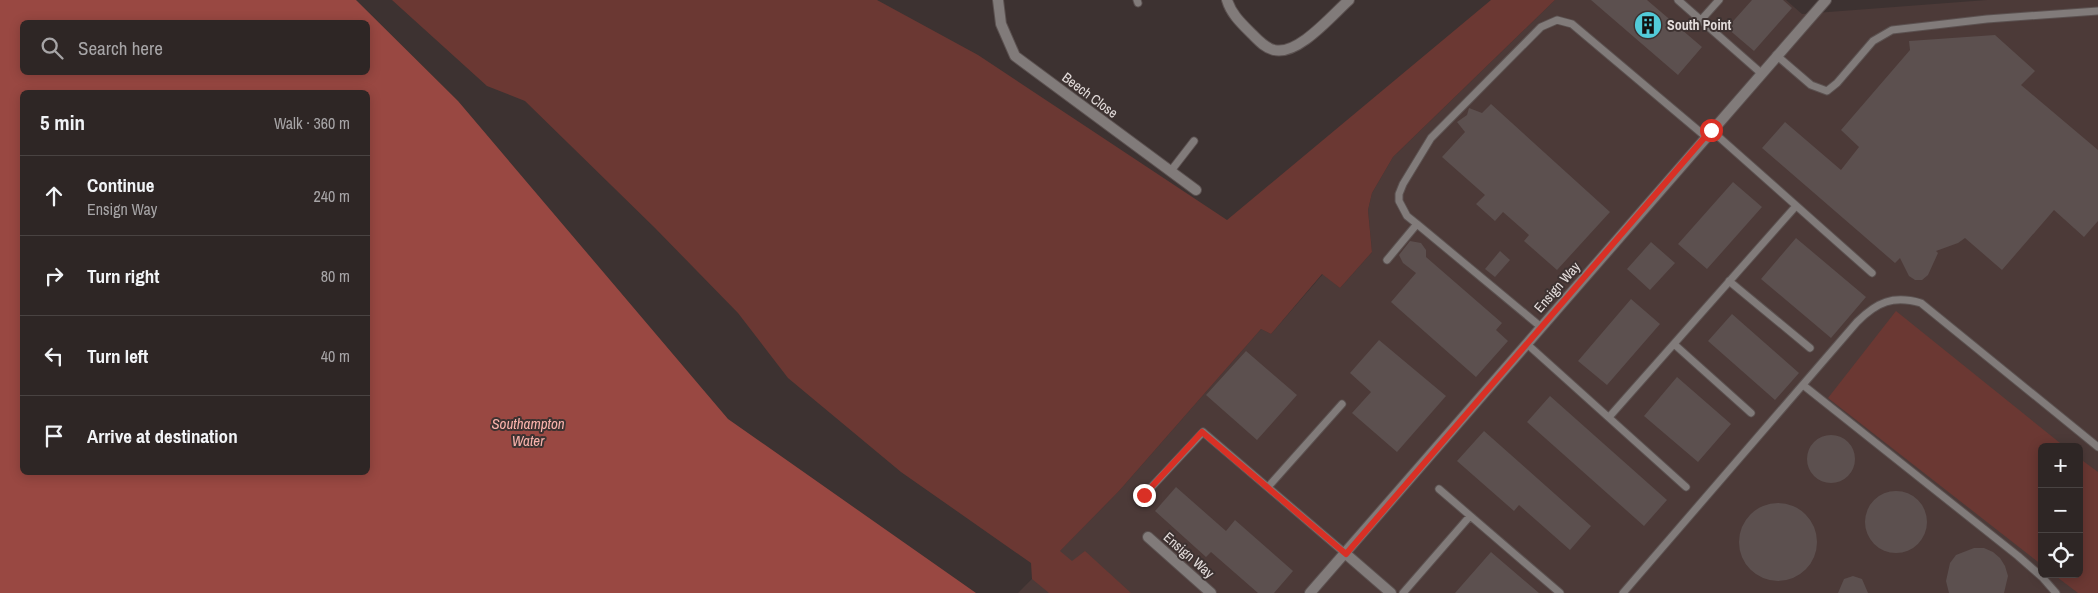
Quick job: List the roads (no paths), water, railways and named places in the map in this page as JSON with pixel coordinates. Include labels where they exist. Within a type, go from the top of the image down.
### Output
[{"type":"street","name":"Beech Close","points":[[998,0],[1001,24],[1015,56],[1196,190]]},
{"type":"street","points":[[1227,0],[1235,16],[1261,43],[1274,50],[1284,51],[1299,45],[1349,0]]},
{"type":"street","name":"Ensign Way","points":[[1310,593],[1346,554],[1776,55],[1826,0]]},
{"type":"street","name":"Ensign Way","points":[[1148,538],[1206,591]]},
{"type":"street","points":[[1346,554],[1391,593]]},
{"type":"lane","points":[[1678,0],[1761,73]]},
{"type":"lane","points":[[1701,20],[1719,0]]},
{"type":"lane","points":[[1776,55],[1811,85],[1827,91],[1837,83],[1873,41],[1892,30],[1988,19],[2098,11]]},
{"type":"lane","points":[[1541,327],[1407,216],[1399,201],[1399,194],[1431,138],[1541,27],[1557,20],[1572,24],[1709,134],[1796,206],[1872,273]]},
{"type":"lane","points":[[1170,172],[1194,141]]},
{"type":"lane","points":[[1610,416],[1796,206]]},
{"type":"lane","points":[[1387,260],[1417,224]]},
{"type":"lane","points":[[1729,281],[1810,348]]},
{"type":"lane","points":[[1623,593],[1858,322],[1874,306],[1886,301],[1914,301],[1928,308],[2098,447]]},
{"type":"lane","points":[[1527,344],[1610,416],[1686,487]]},
{"type":"lane","points":[[1674,344],[1751,413]]},
{"type":"lane","points":[[1803,385],[2018,556],[2042,576],[2056,593]]},
{"type":"lane","points":[[1268,487],[1342,404]]},
{"type":"lane","points":[[1144,495],[1202,432],[1346,554]]},
{"type":"lane","points":[[1439,489],[1560,593]]},
{"type":"lane","points":[[1403,593],[1470,516]]},
{"type":"water","name":"Southampton Water","points":[[0,0],[356,0],[458,101],[728,419],[976,593],[0,593]]},
{"type":"place","name":"South Point","points":[[1648,25]]}]
